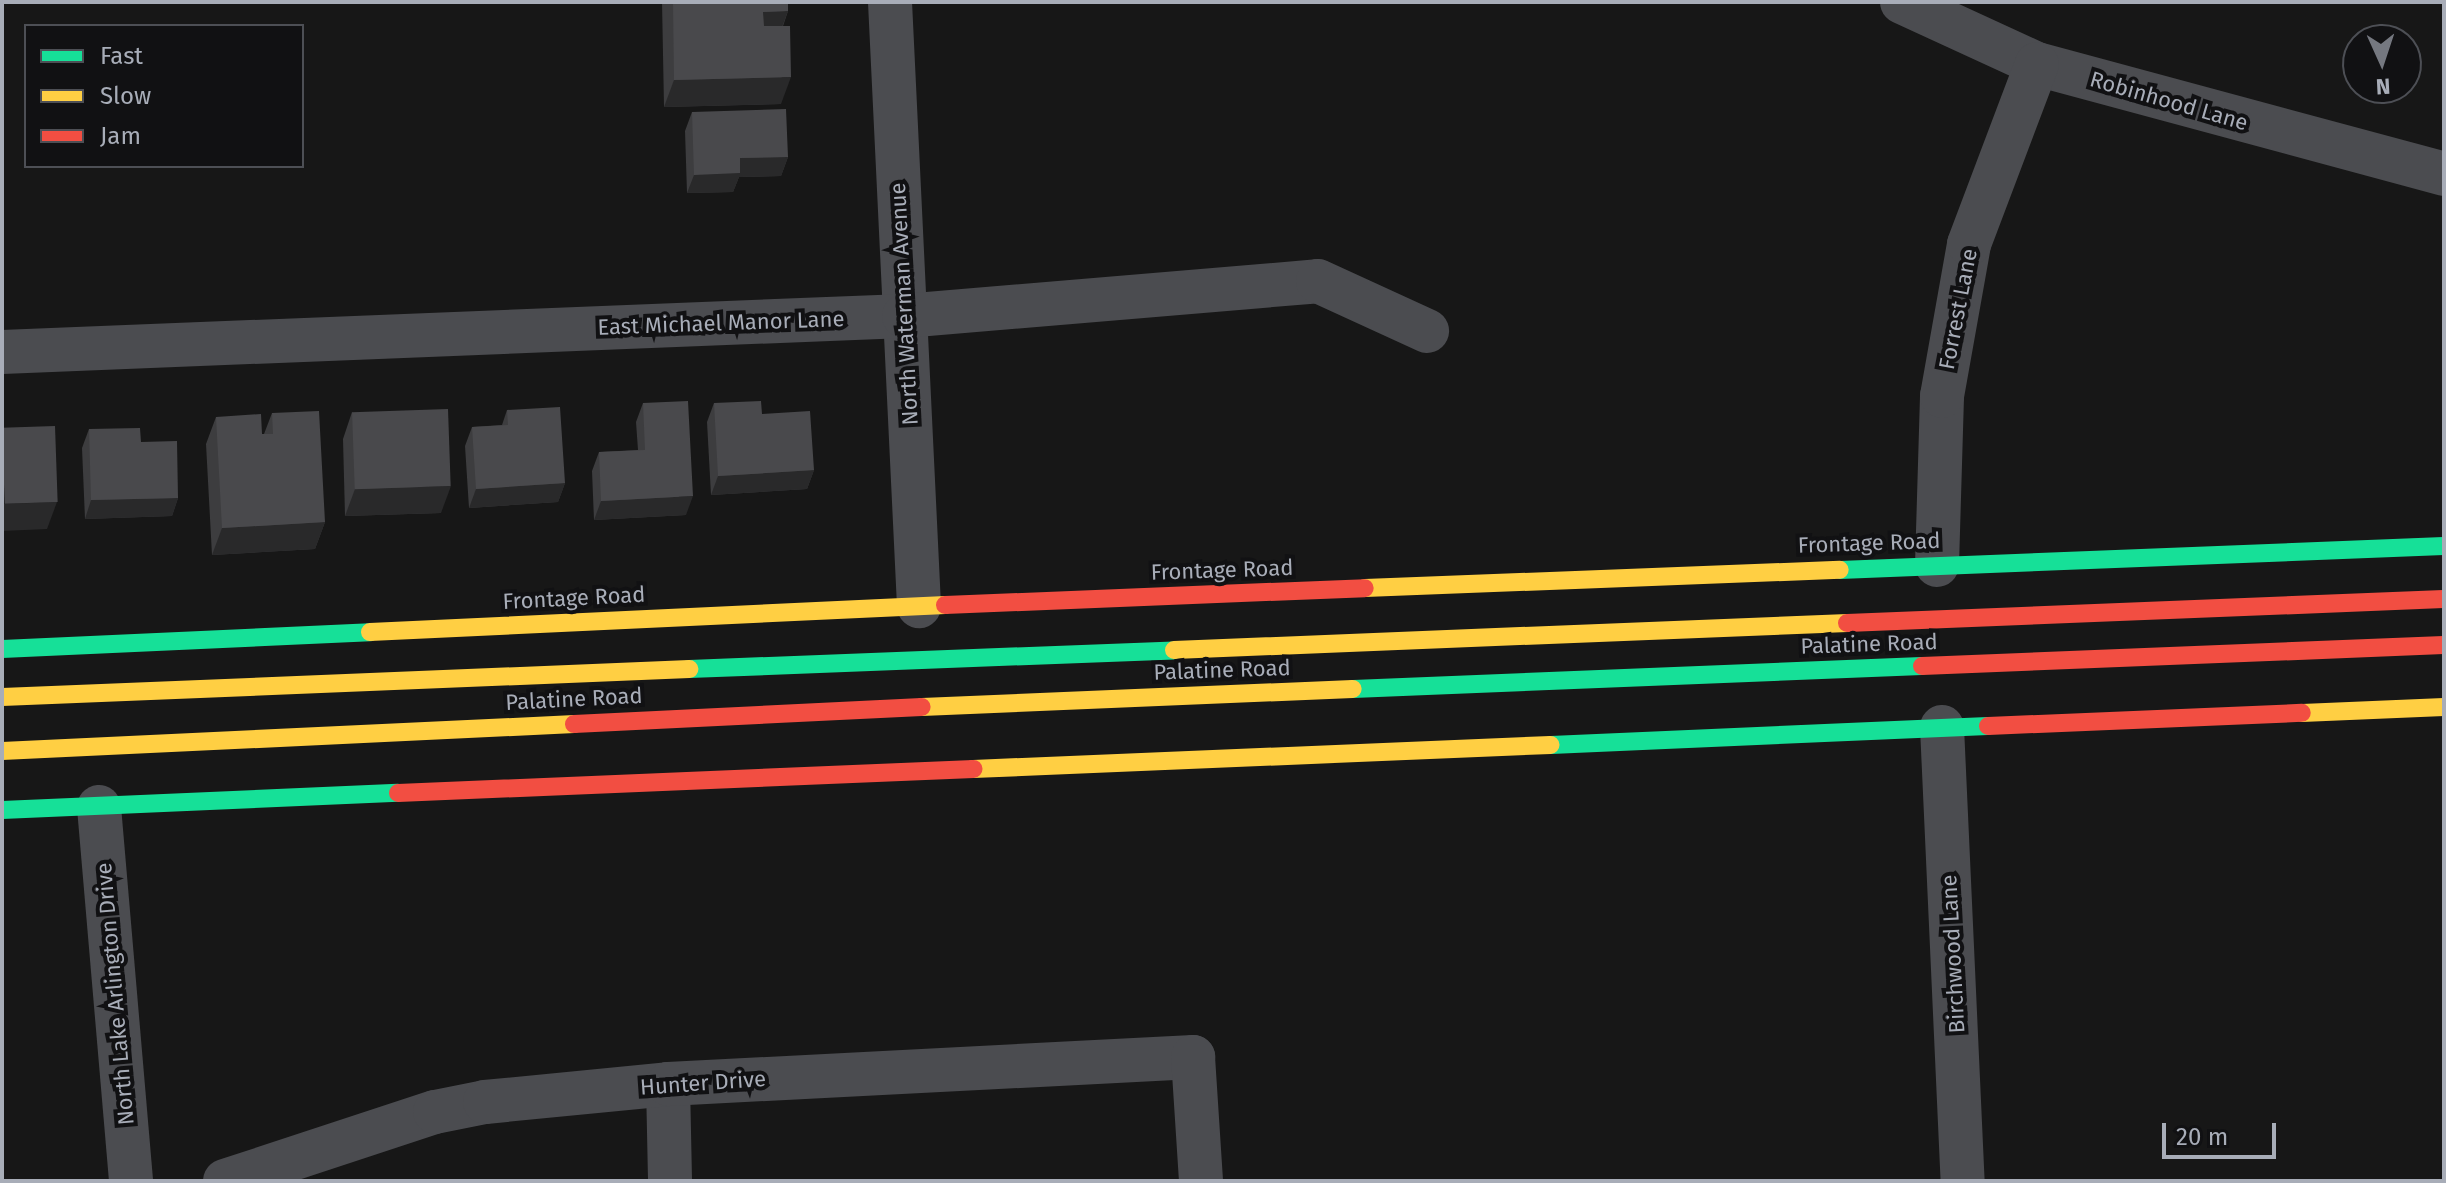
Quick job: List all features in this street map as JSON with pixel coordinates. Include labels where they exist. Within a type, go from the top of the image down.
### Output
[{"type":"main road","name":"Frontage Road","points":[[2,649],[919,606],[2444,546]]},
{"type":"main road","name":"Palatine Road","points":[[2,697],[2444,599]]},
{"type":"main road","name":"Palatine Road","points":[[2,751],[1001,703],[2444,645]]},
{"type":"main road","points":[[2,810],[2444,707]]},
{"type":"street","name":"North Waterman Avenue","points":[[890,2],[919,606]]},
{"type":"street","name":"Robinhood Lane","points":[[1902,2],[2037,64],[2444,174]]},
{"type":"street","name":"Forrest Lane","points":[[1937,565],[1942,396],[1969,244],[2037,64]]},
{"type":"street","name":"East Michael Manor Lane","points":[[2,352],[904,316],[1318,281],[1427,331]]},
{"type":"street","name":"Birchwood Lane","points":[[1942,727],[1963,1181]]},
{"type":"street","name":"North Lake Arlington Drive","points":[[99,807],[131,1181]]},
{"type":"street","name":"Hunter Drive","points":[[225,1181],[435,1112],[485,1102],[668,1084],[1193,1057],[1201,1181]]},
{"type":"street","points":[[668,1084],[670,1181]]},
{"type":"building","points":[[673,2],[788,2],[788,11],[763,12],[764,26],[790,26],[791,77],[674,80]]},
{"type":"building","points":[[786,109],[788,157],[740,158],[740,173],[694,175],[692,112]]},
{"type":"building","points":[[688,401],[693,496],[601,501],[599,452],[645,450],[643,403]]},
{"type":"building","points":[[761,401],[762,414],[810,411],[814,470],[718,476],[714,403]]},
{"type":"building","points":[[560,407],[565,483],[476,489],[472,427],[508,425],[507,410]]},
{"type":"building","points":[[448,409],[451,486],[355,489],[352,412]]},
{"type":"building","points":[[319,411],[325,522],[222,528],[216,417],[261,414],[262,434],[273,434],[272,413]]},
{"type":"building","points":[[55,426],[58,502],[5,504],[2,428]]},
{"type":"building","points":[[140,428],[141,442],[177,441],[178,498],[91,500],[89,429]]},
{"type":"traffic: fast","points":[[1840,570],[2444,546]]},
{"type":"traffic: fast","points":[[2,649],[370,632]]},
{"type":"traffic: fast","points":[[689,669],[1174,650]]},
{"type":"traffic: fast","points":[[1353,689],[1922,666]]},
{"type":"traffic: fast","points":[[1551,745],[1988,726]]},
{"type":"traffic: fast","points":[[2,810],[398,793]]},
{"type":"traffic: slow","points":[[1365,588],[1840,570]]},
{"type":"traffic: slow","points":[[370,632],[945,605]]},
{"type":"traffic: slow","points":[[1174,650],[1847,623]]},
{"type":"traffic: slow","points":[[2,697],[689,669]]},
{"type":"traffic: slow","points":[[922,707],[1353,689]]},
{"type":"traffic: slow","points":[[2302,713],[2444,707]]},
{"type":"traffic: slow","points":[[2,751],[574,724]]},
{"type":"traffic: slow","points":[[973,769],[1551,745]]},
{"type":"traffic: jam","points":[[945,605],[1365,588]]},
{"type":"traffic: jam","points":[[1847,623],[2444,599]]},
{"type":"traffic: jam","points":[[1922,666],[2444,645]]},
{"type":"traffic: jam","points":[[574,724],[922,707]]},
{"type":"traffic: jam","points":[[1988,726],[2302,713]]},
{"type":"traffic: jam","points":[[398,793],[973,769]]}]
